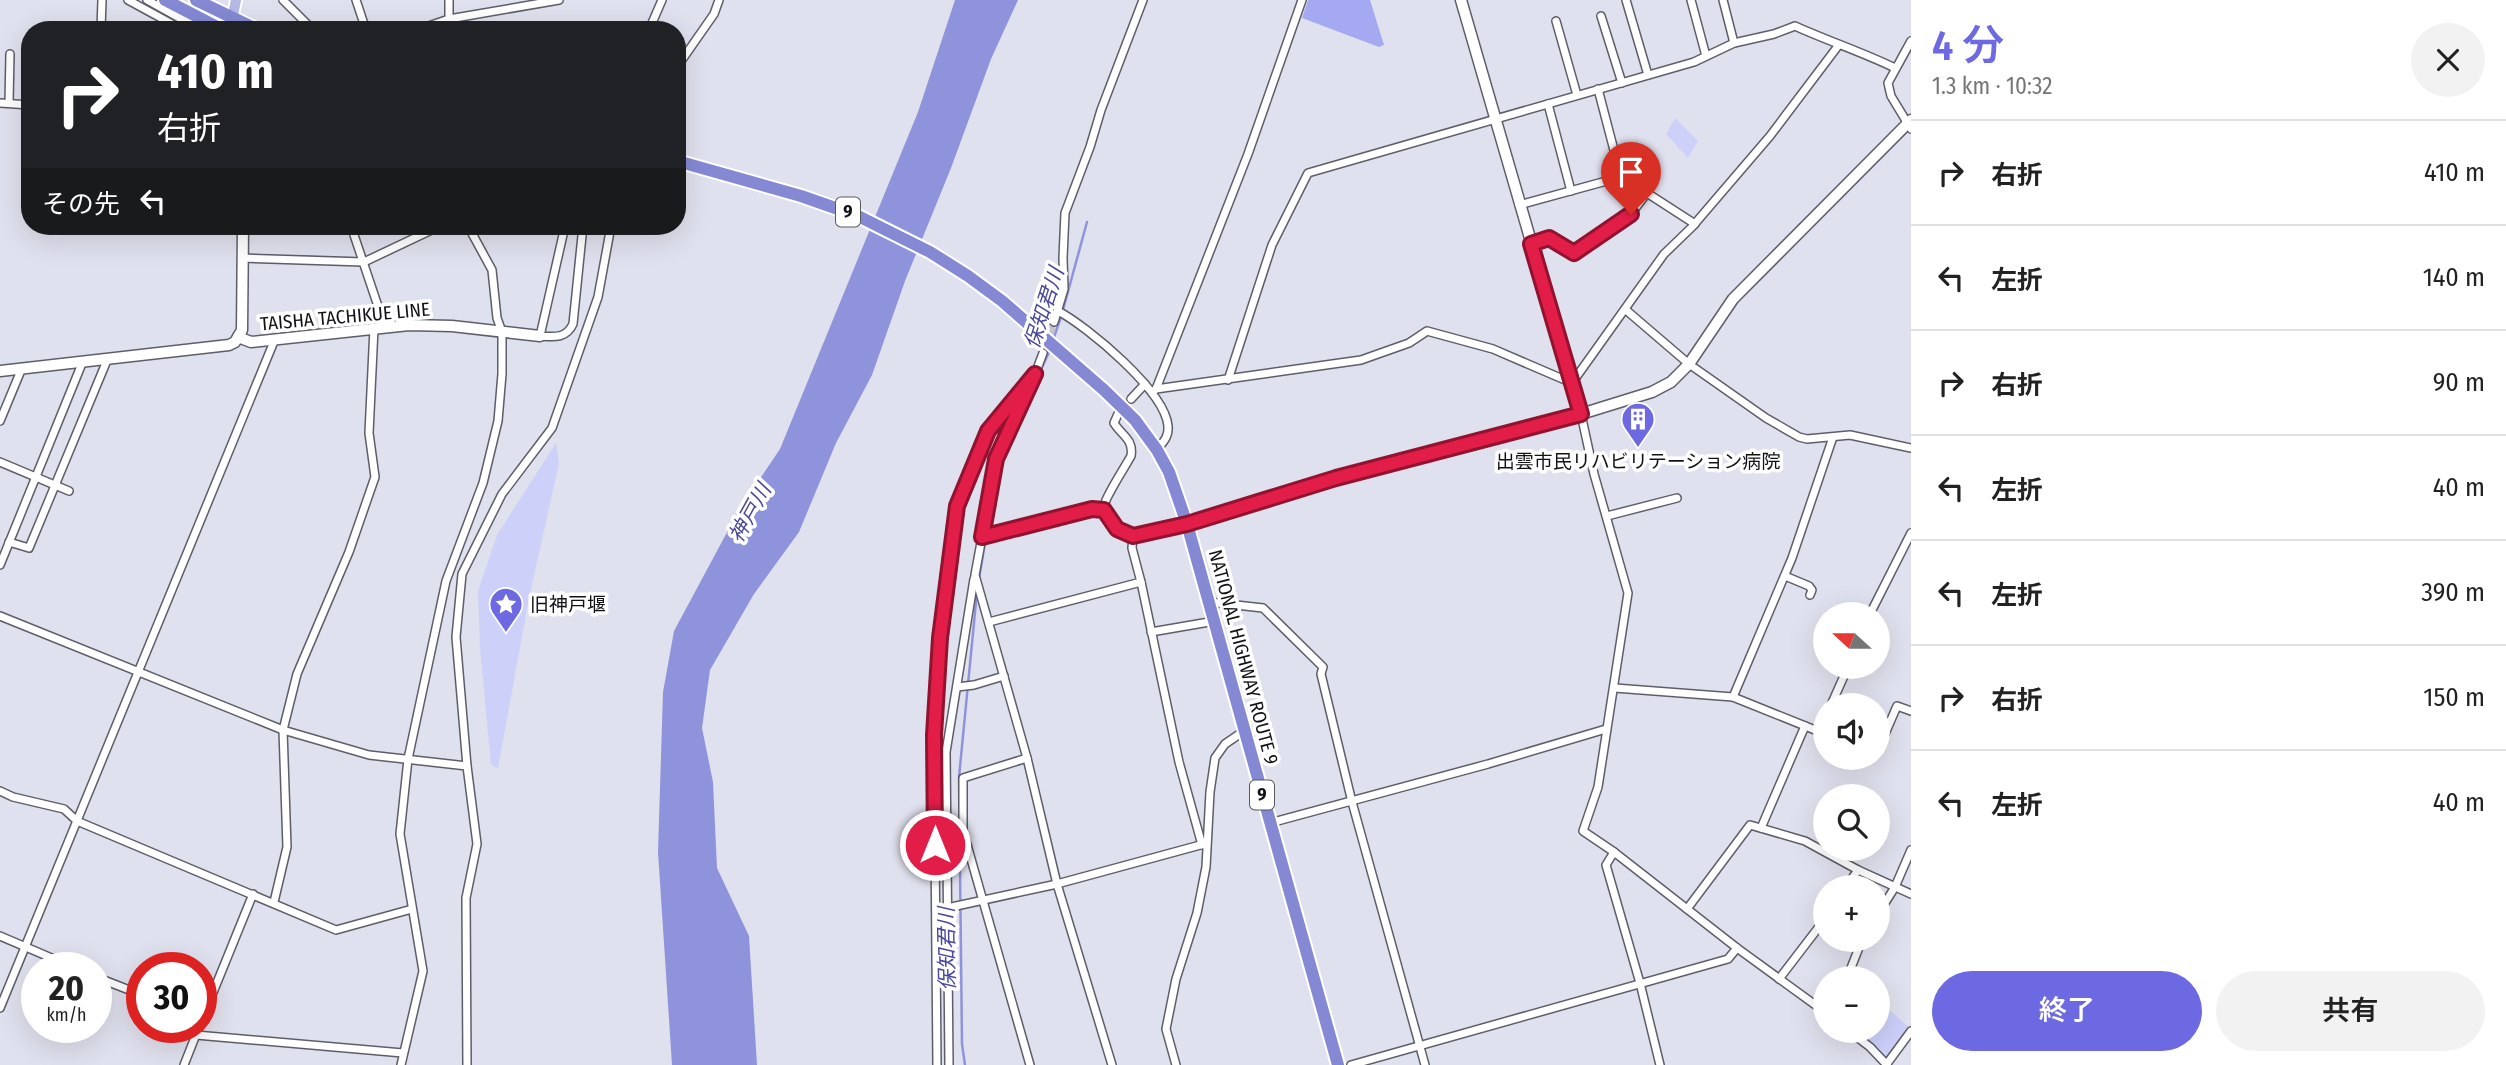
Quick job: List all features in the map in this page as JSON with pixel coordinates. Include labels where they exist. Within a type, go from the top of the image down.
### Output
[{"type":"highway","points":[[196,0],[227,21]]},
{"type":"highway","points":[[164,3],[203,21]]},
{"type":"highway","name":"NATIONAL HIGHWAY ROUTE 9","points":[[686,164],[801,196],[858,216],[930,252],[1002,301],[1104,390],[1135,420],[1157,450],[1169,472],[1187,524],[1338,1065]]},
{"type":"main road","points":[[232,21],[236,0]]},
{"type":"street","points":[[101,21],[102,0]]},
{"type":"street","points":[[128,0],[166,21]]},
{"type":"street","points":[[147,0],[164,3],[187,21]]},
{"type":"street","points":[[283,0],[304,21]]},
{"type":"street","points":[[356,0],[363,21]]},
{"type":"street","points":[[449,0],[449,19]]},
{"type":"street","points":[[443,21],[559,0]]},
{"type":"street","points":[[653,21],[662,0]]},
{"type":"street","points":[[686,54],[713,14],[719,0]]},
{"type":"street","points":[[1055,321],[1065,289],[1065,213],[1143,0]]},
{"type":"street","points":[[1154,391],[1248,154],[1302,0]]},
{"type":"street","points":[[1461,0],[1493,119],[1581,414],[1628,593],[1598,787],[1583,831],[1813,1003]]},
{"type":"street","points":[[1626,0],[1648,75]]},
{"type":"street","points":[[1691,0],[1706,56]]},
{"type":"street","points":[[1723,0],[1734,43]]},
{"type":"street","points":[[1601,16],[1622,83]]},
{"type":"street","points":[[1556,21],[1577,95]]},
{"type":"street","points":[[1228,380],[1265,264],[1308,173],[1694,62],[1734,43],[1774,34],[1794,26],[1895,68]]},
{"type":"street","points":[[1118,414],[1114,423],[1130,441],[1131,456],[1106,501],[1104,510],[1117,529],[1133,536],[1187,524],[1336,478],[1581,414],[1652,392],[1671,382],[1689,364],[1733,299],[1910,124],[1891,96],[1888,83],[1911,41]]},
{"type":"street","points":[[1572,383],[1664,254],[1695,224],[1770,136],[1838,46]]},
{"type":"street","points":[[9,103],[10,54]]},
{"type":"street","points":[[1519,205],[1621,177],[1598,89]]},
{"type":"street","points":[[0,103],[21,104]]},
{"type":"street","points":[[1548,104],[1571,191]]},
{"type":"street","points":[[1631,181],[1695,224]]},
{"type":"street","points":[[1531,244],[1549,238],[1574,253],[1631,214],[1647,193]]},
{"type":"street","name":"TAISHA TACHIKUE LINE","points":[[0,371],[229,345],[239,337],[243,320],[243,235]]},
{"type":"street","points":[[354,235],[385,327]]},
{"type":"street","points":[[242,258],[364,262],[421,235]]},
{"type":"street","points":[[401,1065],[423,971],[400,834],[408,758],[446,581],[482,483],[498,421],[502,332],[497,318],[492,270],[473,235]]},
{"type":"street","points":[[563,235],[540,337],[557,338],[570,330],[573,324],[582,235]]},
{"type":"street","points":[[467,1065],[466,898],[477,844],[456,637],[462,574],[502,494],[552,428],[598,297],[609,235]]},
{"type":"street","points":[[1626,310],[1689,364],[1798,437],[1807,439],[1850,435],[1911,448]]},
{"type":"street","points":[[1058,311],[1076,321],[1105,344],[1154,391],[1169,429],[1167,437],[1157,450]]},
{"type":"street","name":"TAISHA TACHIKUE LINE","points":[[239,337],[251,342],[409,325],[452,326],[540,337]]},
{"type":"street","points":[[274,902],[287,847],[283,730],[297,674],[349,552],[375,477],[369,433],[374,328]]},
{"type":"street","points":[[1154,391],[1362,360],[1409,343],[1427,331],[1493,349],[1572,383]]},
{"type":"street","points":[[0,1008],[275,338]]},
{"type":"street","points":[[949,1065],[946,752],[996,459],[1042,353]]},
{"type":"street","points":[[9,542],[29,548],[108,358]]},
{"type":"street","points":[[0,565],[83,361]]},
{"type":"street","points":[[0,421],[22,368]]},
{"type":"street","points":[[937,1065],[934,735],[940,638],[957,506],[988,431],[1035,374]]},
{"type":"street","points":[[1130,399],[1144,384]]},
{"type":"street","points":[[1733,697],[1785,576],[1833,437]]},
{"type":"street","points":[[0,462],[69,491]]},
{"type":"street","points":[[1607,516],[1677,498]]},
{"type":"street","points":[[982,537],[1092,509],[1104,510]]},
{"type":"street","points":[[1876,602],[1911,533]]},
{"type":"street","points":[[1133,536],[1132,548],[1179,762],[1205,844]]},
{"type":"street","points":[[975,575],[1027,758],[1057,884],[1112,1065]]},
{"type":"street","points":[[1785,576],[1810,586],[1810,595]]},
{"type":"street","points":[[989,622],[1141,582]]},
{"type":"street","points":[[1209,602],[1263,608],[1323,667],[1321,674],[1352,802],[1425,1065]]},
{"type":"street","points":[[0,616],[283,730],[369,755],[467,766]]},
{"type":"street","points":[[1151,632],[1215,621]]},
{"type":"street","points":[[957,687],[1004,676]]},
{"type":"street","points":[[1615,688],[1733,697],[1813,729]]},
{"type":"street","points":[[1890,722],[1897,706],[1911,711]]},
{"type":"street","points":[[1761,828],[1805,726]]},
{"type":"street","points":[[1270,824],[1606,729]]},
{"type":"street","points":[[1176,1065],[1166,1029],[1176,979],[1197,913],[1206,867],[1205,844],[1215,758],[1225,744],[1244,731]]},
{"type":"street","points":[[1027,758],[963,778],[963,831],[1030,1065]]},
{"type":"street","points":[[0,791],[13,797],[64,809],[77,821],[336,930],[412,909]]},
{"type":"street","points":[[1687,909],[1751,825],[1805,841],[1858,870],[1911,894]]},
{"type":"street","points":[[947,908],[1057,884],[1205,844]]},
{"type":"street","points":[[1890,895],[1911,850]]},
{"type":"street","points":[[1614,852],[1606,864],[1660,1065]]},
{"type":"street","points":[[1854,875],[1858,870]]},
{"type":"street","points":[[217,983],[253,894]]},
{"type":"street","points":[[1779,979],[1813,935]]},
{"type":"street","points":[[0,936],[35,952]]},
{"type":"street","points":[[1351,1065],[1728,959],[1737,948]]},
{"type":"street","points":[[1865,1043],[1886,1065],[1911,1031]]},
{"type":"street","points":[[217,1033],[403,1054]]},
{"type":"street","points":[[184,1065],[193,1043]]},
{"type":"shaded area","points":[[1308,0],[1370,0],[1384,45],[1379,47],[1302,18]]},
{"type":"shaded area","points":[[1675,118],[1698,141],[1688,158],[1666,134]]},
{"type":"shaded area","points":[[556,443],[559,463],[529,598],[498,768],[491,765],[480,648],[478,591],[497,535]]},
{"type":"shaded area","points":[[1890,1010],[1910,1028],[1886,1058],[1870,1043],[1890,1043]]},
{"type":"water","name":"神戸川","points":[[955,0],[1018,0],[991,59],[905,281],[872,375],[836,443],[799,532],[754,594],[710,670],[702,728],[713,782],[717,868],[749,936],[757,1065],[672,1065],[658,852],[663,692],[674,631],[739,510],[780,449],[918,112]]},
{"type":"waterway","name":"保知君川","points":[[1063,310],[1087,222]]},
{"type":"waterway","name":"保知君川","points":[[1053,340],[1061,317]]},
{"type":"waterway","name":"保知君川","points":[[1028,398],[1050,350]]},
{"type":"waterway","name":"保知君川","points":[[979,579],[992,499]]},
{"type":"waterway","name":"保知君川","points":[[965,1065],[962,1044],[959,777],[977,592]]},
{"type":"tunnel","points":[[1043,353],[1054,322]]},
{"type":"place","name":"出雲市民リハビリテーション病院","points":[[1638,449]]},
{"type":"place","name":"旧神戸堰","points":[[506,634]]},
{"type":"route","points":[[935,845],[934,735],[940,638],[957,506],[988,431],[1035,374],[996,459],[982,537],[1092,509],[1104,510],[1117,529],[1133,536],[1187,524],[1336,478],[1581,414],[1531,244],[1549,238],[1574,253],[1631,214]]}]
